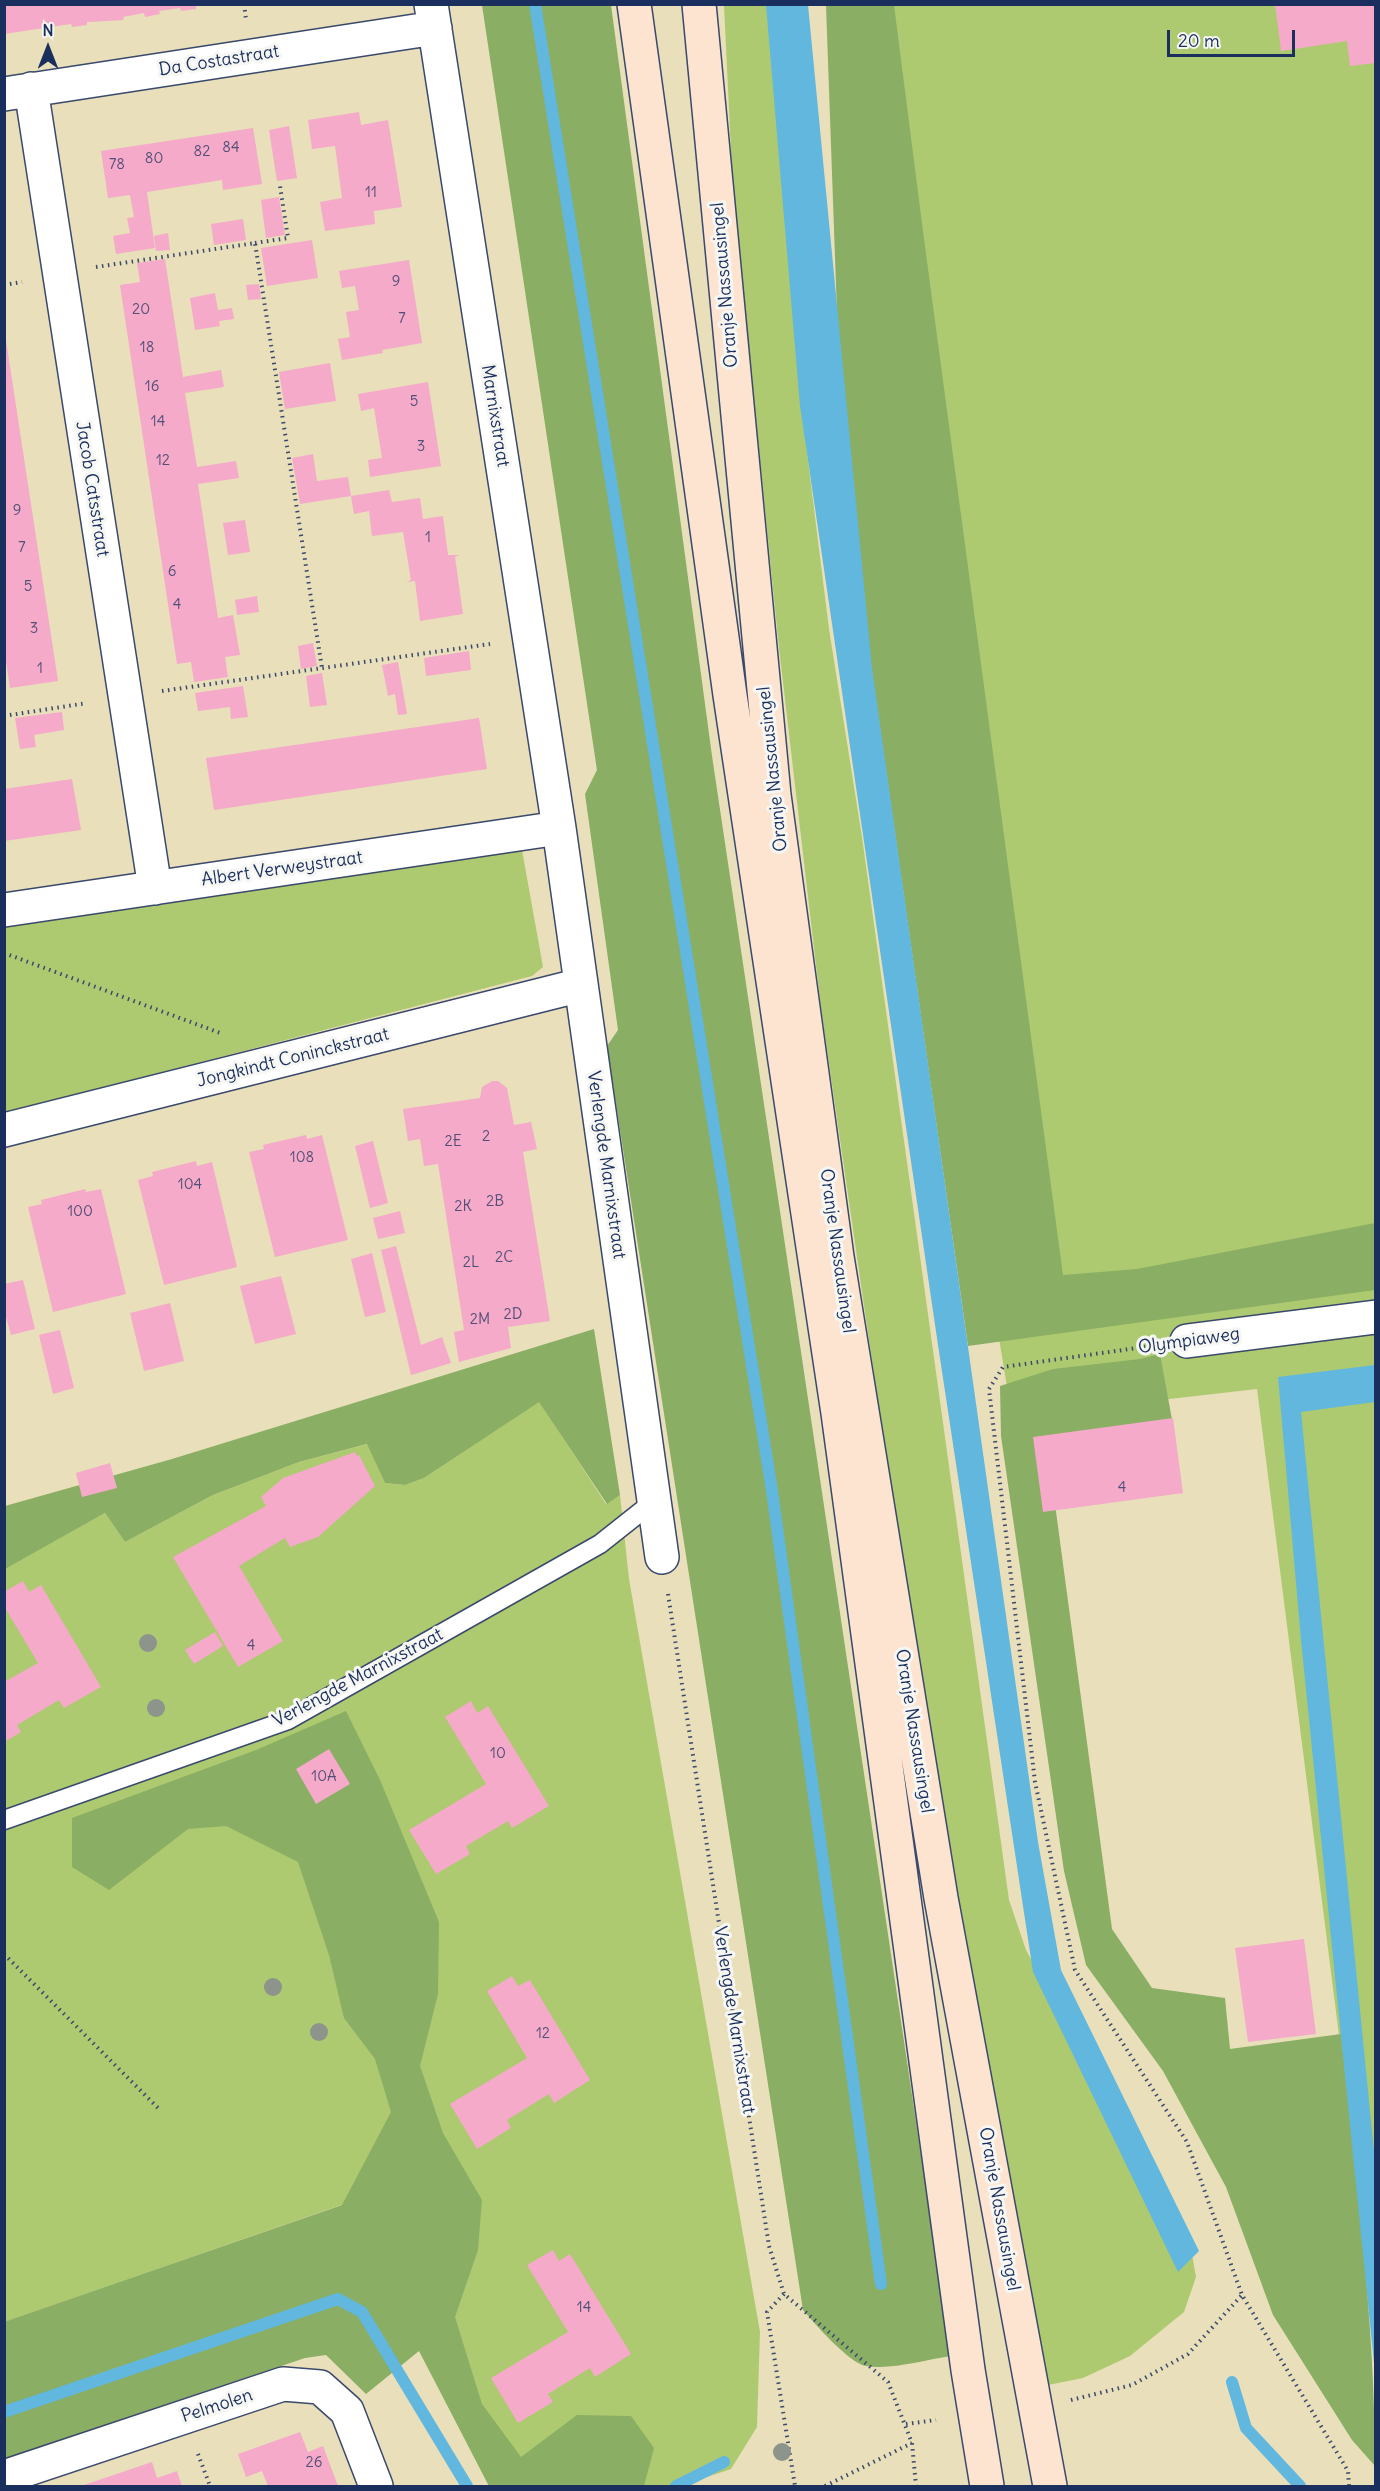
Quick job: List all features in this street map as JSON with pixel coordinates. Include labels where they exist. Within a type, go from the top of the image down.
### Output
[{"type":"main road","name":"Oranje Nassausingel","points":[[634,4],[732,707],[838,1413],[975,2415],[987,2487]]},
{"type":"main road","name":"Oranje Nassausingel","points":[[699,4],[774,795],[837,1257],[941,1898],[1050,2487]]},
{"type":"street","name":"Da Costastraat","points":[[18,92],[433,16]]},
{"type":"street","name":"Marnixstraat","points":[[433,16],[559,828]]},
{"type":"street","name":"Jacob Catsstraat","points":[[18,92],[59,276],[155,888]]},
{"type":"street","name":"Albert Verweystraat","points":[[4,910],[559,828]]},
{"type":"street","name":"Verlengde Marnixstraat","points":[[559,828],[662,1557]]},
{"type":"street","name":"Jongkindt Coninckstraat","points":[[4,1130],[581,985]]},
{"type":"street","name":"Olympiaweg","points":[[1187,1341],[1376,1317]]},
{"type":"street","name":"Pelmolen","points":[[4,2477],[283,2384],[320,2387],[347,2411],[376,2487]]},
{"type":"lane","name":"Verlengde Marnixstraat","points":[[4,1820],[288,1720],[600,1544],[653,1502]]},
{"type":"path","points":[[4,285],[59,276],[112,263],[288,238],[280,186]]},
{"type":"path","points":[[255,243],[322,668]]},
{"type":"path","points":[[4,716],[124,696],[529,639]]},
{"type":"path","points":[[4,952],[224,1035]]},
{"type":"path","name":"Olympiaweg","points":[[1187,1341],[1003,1367],[989,1389],[1035,1782],[1075,1970],[1187,2142],[1242,2295]]},
{"type":"path","name":"Verlengde Marnixstraat","points":[[662,1557],[769,2246],[784,2294]]},
{"type":"path","points":[[4,1954],[158,2108]]},
{"type":"path","points":[[795,2487],[767,2313],[784,2294],[888,2382],[912,2443],[916,2487]]},
{"type":"path","points":[[1036,2406],[1091,2397],[1132,2385],[1188,2354],[1242,2295],[1348,2471],[1349,2487]]},
{"type":"path","points":[[906,2424],[975,2415]]},
{"type":"path","points":[[825,2487],[912,2443]]},
{"type":"green space","points":[[482,5],[611,5],[712,756],[951,2356],[897,2366],[876,2367],[859,2364],[842,2351],[803,2310],[607,1046],[618,1030],[585,794],[597,770]]},
{"type":"green space","points":[[724,5],[787,5],[804,428],[829,629],[862,837],[1009,1900],[1026,1950],[1190,2243],[1196,2277],[1184,2312],[1130,2356],[1083,2378],[1028,2389],[896,1527],[821,1008],[779,648],[733,193]]},
{"type":"green space","points":[[826,5],[894,5],[1063,1275],[1137,1269],[1375,1223],[1375,1290],[968,1346],[864,616],[839,369]]},
{"type":"green space","points":[[839,5],[1375,5],[1375,2319],[1257,1389],[1012,1417],[965,1133]]},
{"type":"green space","points":[[504,848],[522,850],[543,967],[532,976],[5,1113],[5,923]]},
{"type":"green space","points":[[594,1329],[620,1495],[607,1504],[539,1402],[424,1478],[405,1485],[385,1483],[367,1444],[299,1462],[213,1495],[125,1542],[105,1513],[5,1569],[5,1506],[172,1459]]},
{"type":"green space","points":[[1160,1354],[1173,1425],[1046,1437],[1112,1929],[1152,1988],[1225,1998],[1230,2049],[1341,2034],[1368,2304],[1375,2466],[1352,2440],[1273,2315],[1226,2187],[1163,2071],[1086,1965],[1064,1871],[1001,1436],[1000,1386],[1053,1369],[1140,1359]]},
{"type":"green space","points":[[539,1401],[606,1504],[620,1495],[629,1579],[760,2332],[757,2427],[731,2469],[680,2486],[489,2486],[398,2309],[341,2205],[5,2322],[4,1569],[105,1513],[125,1542],[213,1495],[299,1462],[368,1444],[385,1483],[405,1485],[424,1478]]},
{"type":"green space","points":[[346,1711],[380,1780],[439,1922],[438,1994],[420,2066],[443,2133],[482,2200],[478,2250],[455,2317],[482,2404],[521,2457],[577,2415],[631,2416],[654,2448],[644,2486],[489,2486],[419,2351],[366,2394],[326,2355],[305,2358],[5,2459],[4,2322],[342,2205],[391,2112],[375,2059],[344,2018],[329,1955],[298,1862],[226,1826],[188,1829],[109,1890],[72,1867],[72,1818],[256,1750]]},
{"type":"water","points":[[766,5],[808,5],[872,668],[1038,1842],[1061,1970],[1199,2251],[1178,2272],[1033,1972],[800,406]]},
{"type":"water","points":[[1375,1365],[1375,1402],[1301,1412],[1375,2162],[1375,2373],[1301,1640],[1278,1377]]},
{"type":"building","points":[[4,4],[196,4],[196,9],[181,11],[180,8],[159,11],[160,14],[145,17],[144,13],[123,17],[124,20],[87,22],[87,25],[72,27],[71,24],[4,34]]},
{"type":"building","points":[[1275,4],[1376,4],[1376,63],[1350,66],[1347,41],[1281,51]]},
{"type":"building","points":[[359,112],[361,125],[388,120],[402,207],[374,211],[375,224],[325,231],[320,202],[342,198],[335,146],[312,149],[308,120]]},
{"type":"building","points":[[289,126],[297,178],[277,181],[269,130]]},
{"type":"building","points":[[253,128],[262,184],[223,190],[222,180],[147,192],[155,248],[116,254],[113,236],[130,233],[127,218],[134,217],[130,195],[108,198],[101,151]]},
{"type":"building","points":[[279,197],[285,235],[266,238],[261,200]]},
{"type":"building","points":[[243,219],[246,240],[214,245],[211,224]]},
{"type":"building","points":[[168,233],[170,250],[156,251],[154,236]]},
{"type":"building","points":[[312,240],[318,278],[267,286],[261,248]]},
{"type":"building","points":[[165,259],[183,377],[221,370],[224,387],[185,393],[197,467],[236,461],[239,478],[198,484],[218,618],[233,615],[240,655],[225,657],[228,677],[194,682],[191,662],[177,664],[120,285],[140,282],[137,263]]},
{"type":"building","points":[[409,260],[422,343],[342,360],[338,339],[350,337],[346,312],[359,310],[355,286],[342,288],[339,271]]},
{"type":"building","points":[[259,284],[261,299],[248,300],[246,285]]},
{"type":"building","points":[[215,293],[218,310],[232,308],[234,319],[219,321],[220,326],[195,330],[190,298]]},
{"type":"building","points":[[4,327],[58,681],[10,688],[4,648]]},
{"type":"building","points":[[330,363],[336,401],[285,409],[279,372]]},
{"type":"building","points":[[428,382],[441,466],[370,477],[368,460],[382,458],[374,408],[361,411],[358,394]]},
{"type":"building","points":[[313,454],[317,481],[348,477],[351,496],[300,504],[292,458]]},
{"type":"building","points":[[389,490],[392,502],[420,498],[423,519],[443,516],[448,555],[459,555],[455,557],[463,614],[420,621],[415,581],[406,582],[411,580],[403,532],[372,536],[369,511],[354,514],[351,496]]},
{"type":"building","points":[[245,520],[250,552],[228,555],[223,523]]},
{"type":"building","points":[[257,596],[259,612],[237,615],[235,600]]},
{"type":"building","points":[[313,643],[317,666],[301,669],[298,646]]},
{"type":"building","points":[[469,651],[471,670],[426,676],[424,658]]},
{"type":"building","points":[[398,662],[407,714],[398,715],[395,694],[388,696],[382,665]]},
{"type":"building","points":[[322,673],[327,705],[310,707],[306,676]]},
{"type":"building","points":[[243,686],[248,717],[231,719],[230,707],[198,711],[195,693]]},
{"type":"building","points":[[62,712],[64,730],[34,735],[36,747],[20,749],[15,718]]},
{"type":"building","points":[[479,718],[487,769],[214,810],[206,758]]},
{"type":"building","points":[[72,779],[81,830],[4,841],[4,789]]},
{"type":"building","points":[[492,1081],[498,1081],[507,1088],[514,1125],[531,1122],[537,1149],[523,1152],[550,1321],[508,1327],[511,1348],[459,1362],[454,1332],[464,1330],[438,1164],[424,1166],[420,1139],[408,1141],[403,1109],[480,1098],[482,1087]]},
{"type":"building","points":[[306,1135],[307,1139],[322,1135],[348,1240],[275,1257],[249,1152],[264,1149],[263,1145]]},
{"type":"building","points":[[373,1141],[388,1203],[370,1208],[355,1146]]},
{"type":"building","points":[[196,1161],[197,1166],[212,1162],[237,1267],[164,1285],[138,1180],[153,1176],[152,1172]]},
{"type":"building","points":[[85,1189],[86,1192],[101,1189],[126,1294],[53,1312],[28,1207],[42,1204],[41,1200]]},
{"type":"building","points":[[400,1211],[405,1233],[378,1239],[373,1218]]},
{"type":"building","points":[[396,1246],[421,1345],[442,1337],[451,1363],[411,1375],[381,1250]]},
{"type":"building","points":[[372,1253],[386,1312],[365,1317],[351,1259]]},
{"type":"building","points":[[281,1276],[296,1334],[255,1344],[240,1286]]},
{"type":"building","points":[[23,1280],[35,1329],[11,1335],[4,1310],[4,1284]]},
{"type":"building","points":[[170,1303],[184,1361],[144,1371],[130,1313]]},
{"type":"building","points":[[60,1330],[74,1388],[53,1394],[39,1335]]},
{"type":"building","points":[[1173,1418],[1183,1493],[1043,1512],[1033,1437]]},
{"type":"building","points":[[355,1452],[357,1456],[359,1455],[375,1486],[318,1537],[290,1547],[285,1538],[239,1566],[283,1641],[238,1667],[173,1557],[266,1506],[261,1497],[283,1478]]},
{"type":"building","points":[[110,1463],[117,1488],[82,1497],[76,1473]]},
{"type":"building","points":[[23,1581],[29,1592],[41,1585],[101,1687],[64,1708],[59,1700],[17,1725],[21,1732],[4,1742],[4,1682],[38,1663],[4,1606],[4,1592]]},
{"type":"building","points":[[215,1632],[223,1646],[194,1664],[185,1650]]},
{"type":"building","points":[[471,1701],[477,1713],[488,1706],[549,1806],[512,1828],[508,1821],[466,1846],[470,1854],[436,1874],[409,1830],[486,1784],[445,1717]]},
{"type":"building","points":[[329,1749],[350,1784],[316,1804],[296,1769]]},
{"type":"building","points":[[1304,1939],[1316,2034],[1248,2042],[1235,1948]]},
{"type":"building","points":[[512,1976],[518,1986],[530,1980],[590,2080],[554,2103],[549,2094],[507,2120],[511,2128],[477,2149],[450,2104],[527,2058],[487,1991]]},
{"type":"building","points":[[553,2250],[559,2261],[570,2254],[631,2354],[595,2377],[590,2368],[548,2394],[553,2402],[518,2423],[491,2378],[568,2332],[527,2265]]},
{"type":"building","points":[[300,2432],[308,2452],[323,2446],[338,2486],[268,2486],[262,2471],[246,2477],[238,2454]]},
{"type":"building","points":[[152,2462],[157,2478],[177,2471],[182,2486],[81,2486]]},
{"type":"waterway","points":[[535,4],[772,1491],[881,2284]]},
{"type":"waterway","points":[[4,2412],[338,2299],[362,2312],[467,2486]]},
{"type":"waterway","points":[[1232,2382],[1246,2428],[1300,2486]]},
{"type":"waterway","points":[[676,2486],[724,2462]]}]
